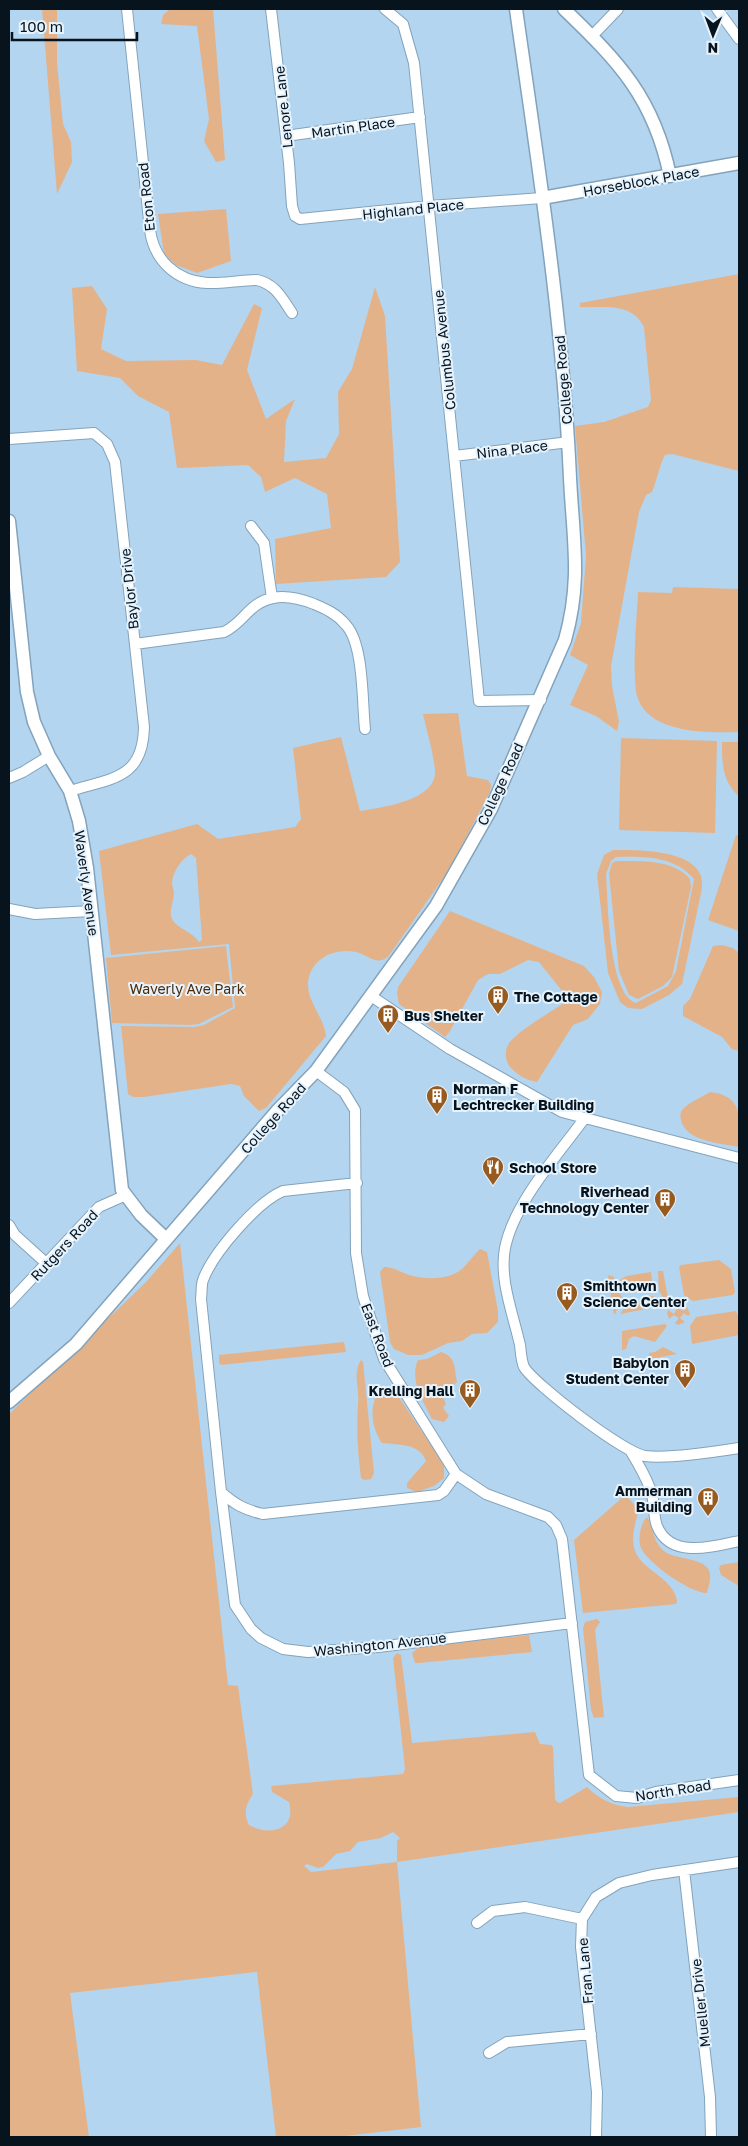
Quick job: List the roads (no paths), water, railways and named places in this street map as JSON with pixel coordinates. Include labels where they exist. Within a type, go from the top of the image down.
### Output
[{"type":"street","name":"Eton Road","points":[[127,9],[150,230],[152,243],[158,255],[176,274],[197,282],[208,284],[250,280],[264,282],[278,292],[292,312]]},
{"type":"street","name":"Lenore Lane","points":[[271,9],[292,206]]},
{"type":"street","name":"Columbus Avenue","points":[[385,9],[403,24],[408,36],[414,63],[479,701],[541,700]]},
{"type":"street","name":"College Road","points":[[9,1402],[76,1344],[278,1110],[316,1071],[371,996],[436,906],[491,810],[541,700],[565,640],[573,612],[577,574],[565,383],[516,9]]},
{"type":"street","points":[[564,9],[592,36],[623,72],[650,112],[660,136],[670,176]]},
{"type":"street","points":[[592,36],[618,9]]},
{"type":"street","points":[[717,9],[739,39]]},
{"type":"street","name":"Martin Place","points":[[286,136],[420,117]]},
{"type":"street","name":"Horseblock Place","points":[[542,198],[739,163]]},
{"type":"street","name":"Highland Place","points":[[292,206],[296,216],[300,219],[309,220],[429,206],[542,198]]},
{"type":"street","name":"Baylor Drive","points":[[9,438],[87,432],[100,436],[107,444],[115,462],[144,727],[144,743],[140,758],[129,771],[70,791]]},
{"type":"street","name":"Nina Place","points":[[454,456],[569,442]]},
{"type":"street","name":"Waverly Avenue","points":[[9,521],[27,692],[34,722],[49,756],[70,791],[79,821],[92,911],[122,1189],[141,1215],[166,1239]]},
{"type":"street","points":[[251,526],[264,543],[272,598]]},
{"type":"street","points":[[135,644],[224,632],[236,625],[252,606],[272,598],[284,597],[304,600],[327,610],[346,625],[357,649],[365,729]]},
{"type":"street","points":[[9,778],[24,772],[49,756]]},
{"type":"street","points":[[9,909],[35,914],[92,911]]},
{"type":"street","points":[[371,996],[462,1056],[562,1112],[739,1158]]},
{"type":"street","name":"East Road","points":[[316,1071],[344,1092],[355,1110],[356,1253],[363,1296],[382,1354],[456,1474],[486,1494],[548,1516],[556,1525],[562,1539],[572,1623]]},
{"type":"street","points":[[584,1119],[540,1179],[513,1222],[505,1248],[504,1270],[522,1363],[537,1384],[629,1449],[645,1456],[667,1456],[739,1448]]},
{"type":"street","name":"Washington Avenue","points":[[357,1183],[283,1190],[273,1195],[254,1210],[216,1257],[203,1280],[201,1299],[231,1588],[235,1605],[251,1629],[261,1638],[283,1649],[308,1652],[378,1647],[572,1623]]},
{"type":"street","name":"Rutgers Road","points":[[9,1303],[81,1224],[99,1207],[126,1195]]},
{"type":"street","points":[[9,1225],[15,1235],[46,1264]]},
{"type":"street","points":[[629,1449],[641,1468],[652,1495],[656,1524],[662,1536],[670,1543],[684,1547],[699,1548],[739,1541]]},
{"type":"street","points":[[221,1492],[234,1504],[246,1511],[264,1514],[438,1495],[444,1491],[456,1474]]},
{"type":"street","name":"North Road","points":[[572,1623],[589,1775],[616,1796],[637,1798],[656,1792],[739,1780]]},
{"type":"street","name":"Fran Lane","points":[[596,2137],[597,2092],[581,1947],[582,1919],[596,1897],[619,1883],[652,1874],[739,1862]]},
{"type":"street","name":"Mueller Drive","points":[[684,1870],[710,2097],[711,2137]]},
{"type":"street","points":[[477,1923],[493,1910],[525,1907],[582,1919]]},
{"type":"street","points":[[489,2053],[507,2042],[591,2034]]},
{"type":"place","name":"The Cottage","points":[[498,1015]]},
{"type":"place","name":"Bus Shelter","points":[[388,1034]]},
{"type":"place","name":"Norman F Lechtrecker Building","points":[[437,1115]]},
{"type":"place","name":"School Store","points":[[493,1186]]},
{"type":"place","name":"Riverhead Technology Center","points":[[665,1218]]},
{"type":"place","name":"Smithtown Science Center","points":[[567,1312]]},
{"type":"place","name":"Babylon Student Center","points":[[685,1389]]},
{"type":"place","name":"Krelling Hall","points":[[470,1409]]},
{"type":"place","name":"Ammerman Building","points":[[708,1517]]},
{"type":"park label","name":"Waverly Ave Park","points":[[187,988]]}]
